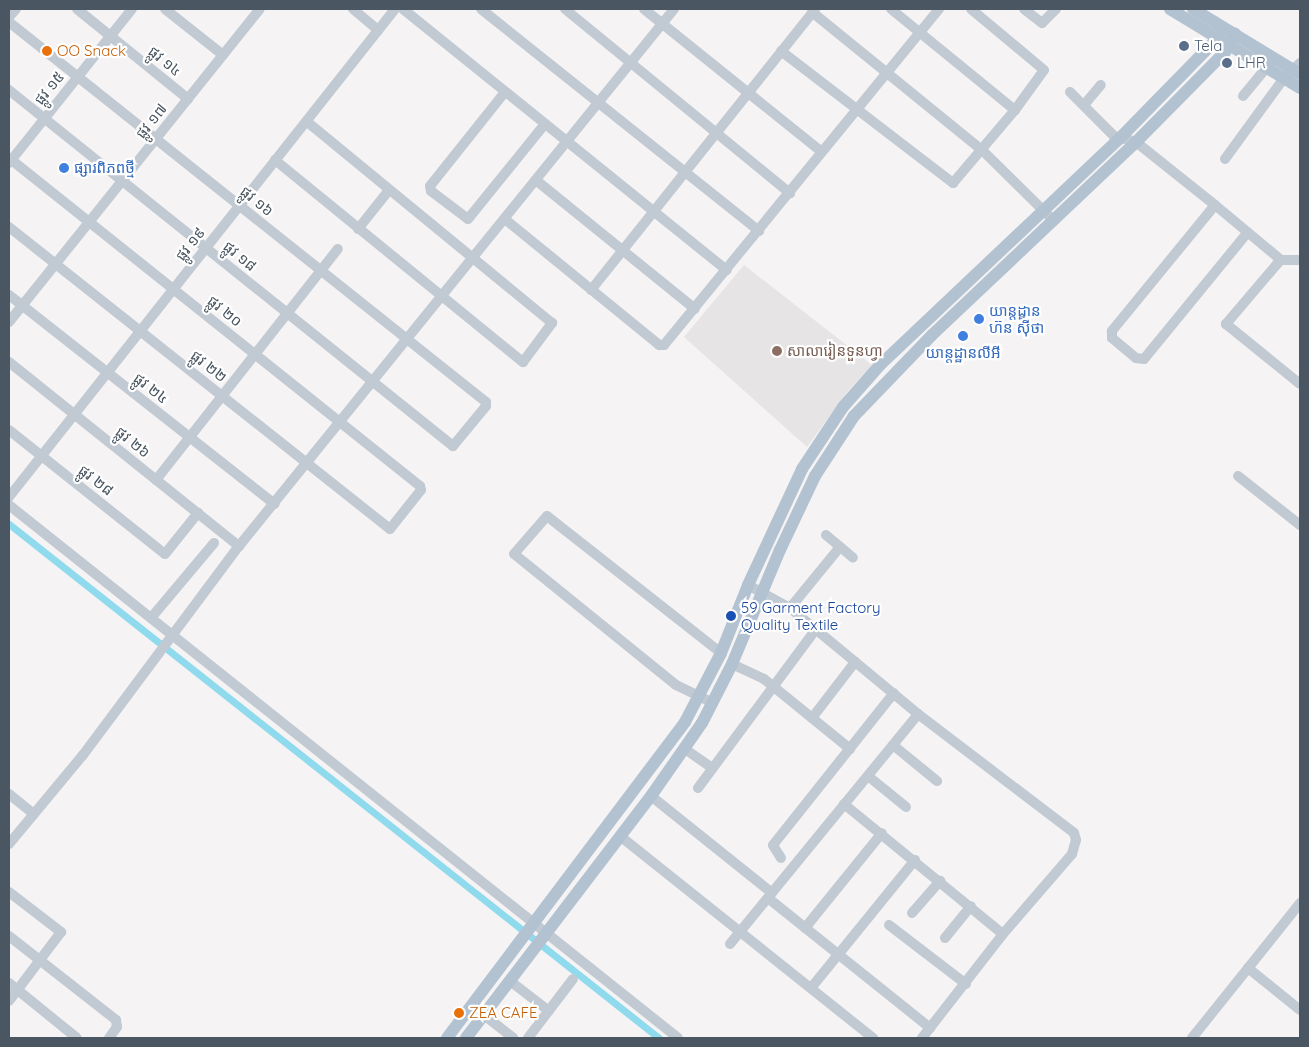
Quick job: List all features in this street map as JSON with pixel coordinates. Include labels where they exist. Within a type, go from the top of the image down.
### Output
[{"type":"main road","points":[[1170,9],[1197,13],[1219,32],[1270,63],[1294,71],[1300,88]]},
{"type":"main road","points":[[447,1038],[666,750],[699,696],[721,653],[748,585],[802,469],[823,434],[867,379],[1119,139],[1219,32]]},
{"type":"main road","points":[[466,1038],[685,749],[732,664],[762,591],[815,476],[834,444],[878,390],[1136,142],[1232,40]]},
{"type":"main road","points":[[867,379],[878,390]]},
{"type":"main road","points":[[823,434],[834,444]]},
{"type":"street","points":[[9,17],[16,9]]},
{"type":"street","name":"ផ្លូវ ១៤","points":[[77,9],[188,99]]},
{"type":"street","name":"ផ្លូវ ១៥","points":[[10,161],[132,9]]},
{"type":"street","points":[[165,9],[223,55]]},
{"type":"street","points":[[353,9],[378,30]]},
{"type":"street","name":"ផ្លូវ ១៩","points":[[9,497],[395,9]]},
{"type":"street","points":[[403,9],[727,270]]},
{"type":"street","points":[[481,9],[759,231]]},
{"type":"street","points":[[564,9],[790,193]]},
{"type":"street","points":[[644,9],[822,152]]},
{"type":"street","points":[[9,844],[83,755],[239,546],[538,181],[674,9]]},
{"type":"street","points":[[891,9],[1015,110]]},
{"type":"street","points":[[506,220],[662,346],[695,309],[939,9]]},
{"type":"street","points":[[781,51],[948,182],[957,181],[1015,110],[1044,70],[971,9]]},
{"type":"street","points":[[1024,9],[1042,23],[1056,9]]},
{"type":"street","name":"ផ្លូវ ១៧","points":[[9,322],[257,10]]},
{"type":"street","points":[[591,290],[814,10],[982,150],[1054,221]]},
{"type":"street","name":"ផ្លូវ ១៦","points":[[9,22],[486,402],[453,446]]},
{"type":"street","points":[[1243,96],[1270,63]]},
{"type":"street","points":[[1226,159],[1294,71]]},
{"type":"street","points":[[1084,105],[1101,85]]},
{"type":"street","name":"ផ្លូវ ១៨","points":[[9,90],[453,446]]},
{"type":"street","points":[[506,92],[430,186],[431,191],[468,219],[545,124]]},
{"type":"street","points":[[1070,92],[1119,139],[1136,142],[1281,260],[1300,260]]},
{"type":"street","points":[[275,160],[442,298],[524,362],[553,324],[306,122]]},
{"type":"street","name":"ផ្លូវ ២០","points":[[10,161],[422,487],[390,528]]},
{"type":"street","points":[[538,181],[621,252],[695,309]]},
{"type":"street","points":[[358,229],[389,190]]},
{"type":"street","points":[[1214,204],[1112,331],[1112,338],[1117,343],[1136,358],[1144,359],[1247,233]]},
{"type":"street","name":"ផ្លូវ ២២","points":[[9,227],[390,528]]},
{"type":"street","points":[[156,480],[338,249]]},
{"type":"street","points":[[1281,260],[1226,324],[1300,384]]},
{"type":"street","name":"ផ្លូវ ២៤","points":[[9,295],[275,504]]},
{"type":"street","name":"ផ្លូវ ២៦","points":[[9,362],[239,546]]},
{"type":"street","name":"ផ្លូវ ២៨","points":[[9,430],[165,554],[198,514]]},
{"type":"street","points":[[1238,476],[1300,525]]},
{"type":"street","points":[[9,506],[151,618],[171,637],[528,931],[678,1038]]},
{"type":"street","points":[[712,703],[676,685],[514,554],[548,516],[721,653]]},
{"type":"street","points":[[826,535],[853,558]]},
{"type":"street","points":[[151,618],[214,543]]},
{"type":"street","points":[[790,608],[840,547]]},
{"type":"street","points":[[748,585],[790,608],[918,714],[1074,833],[1076,840],[1072,854],[1003,934],[966,984],[922,1038]]},
{"type":"street","points":[[698,788],[772,685],[816,629]]},
{"type":"street","points":[[812,718],[855,662]]},
{"type":"street","points":[[732,664],[772,685],[850,749]]},
{"type":"street","points":[[781,858],[773,845],[894,693]]},
{"type":"street","points":[[730,944],[918,714]]},
{"type":"street","points":[[893,745],[937,781]]},
{"type":"street","points":[[685,749],[712,768]]},
{"type":"street","points":[[868,776],[906,807]]},
{"type":"street","points":[[9,794],[34,814]]},
{"type":"street","points":[[651,796],[770,895],[805,928],[930,1028]]},
{"type":"street","points":[[844,804],[882,833],[1003,934]]},
{"type":"street","points":[[805,928],[882,833]]},
{"type":"street","points":[[620,836],[741,931],[872,1038]]},
{"type":"street","points":[[811,988],[915,860]]},
{"type":"street","points":[[912,913],[940,881]]},
{"type":"street","points":[[9,892],[61,932],[9,1001]]},
{"type":"street","points":[[1192,1038],[1300,904]]},
{"type":"street","points":[[945,938],[971,906]]},
{"type":"street","points":[[889,925],[966,984]]},
{"type":"street","points":[[9,936],[116,1020],[117,1027],[108,1038]]},
{"type":"street","points":[[1248,968],[1300,1010]]},
{"type":"street","points":[[528,1038],[574,979]]},
{"type":"street","points":[[510,981],[549,1011]]},
{"type":"street","points":[[9,983],[77,1038]]},
{"type":"street","points":[[484,1015],[514,1038]]},
{"type":"shaded area","name":"សាលារៀនទួនហ្វា","points":[[744,265],[872,365],[847,392],[807,447],[684,337]]},
{"type":"waterway","points":[[9,524],[659,1038]]},
{"type":"place","name":"Tela","points":[[1184,46]]},
{"type":"place","name":"OO Snack","points":[[47,51]]},
{"type":"place","name":"LHR","points":[[1227,63]]},
{"type":"place","name":"ផ្សារពិភពថ្មី","points":[[64,168]]},
{"type":"place","name":"យាន្ដដ្ឋាន ហ៊ន ស៊ីថា","points":[[979,319]]},
{"type":"place","name":"យាន្ដដ្ឋានលីអី","points":[[963,336]]},
{"type":"place","name":"សាលារៀនទួនហ្វា","points":[[777,351]]},
{"type":"place","name":"59 Garment Factory Quality Textile","points":[[731,616]]},
{"type":"place","name":"ZEA CAFE","points":[[459,1013]]}]
